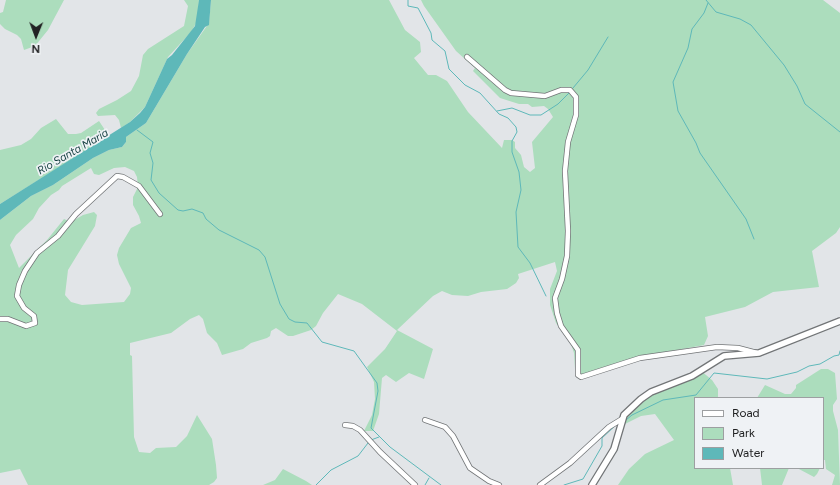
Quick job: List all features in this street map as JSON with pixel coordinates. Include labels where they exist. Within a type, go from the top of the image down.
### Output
[{"type":"street","points":[[467,57],[504,90],[511,93],[525,96],[545,96],[562,90],[570,90],[576,97],[576,115],[568,142],[565,171],[568,231],[567,256],[565,268],[555,298],[561,326],[578,350],[578,375],[581,377],[640,358],[717,347],[738,348],[759,354]]},
{"type":"street","points":[[0,319],[8,319],[26,326],[33,325],[35,323],[34,316],[24,308],[17,296],[19,285],[25,271],[37,253],[58,236],[76,214],[117,176],[123,176],[139,186],[160,214]]},
{"type":"street","points":[[540,485],[559,472],[610,427],[622,419],[634,404],[651,392],[692,376],[718,359],[730,355],[759,354],[840,321]]},
{"type":"street","points":[[592,485],[614,448],[622,419]]},
{"type":"street","points":[[425,420],[445,427],[455,440],[470,468],[489,481],[499,485]]},
{"type":"street","points":[[345,424],[360,430],[380,452],[415,485]]},
{"type":"green space","points":[[6,0],[64,0],[48,30],[35,46],[24,50],[21,39],[0,24],[0,13],[3,12]]},
{"type":"green space","points":[[184,0],[199,0],[198,20],[191,32],[168,57],[145,107],[130,122],[121,128],[119,120],[115,115],[98,116],[96,113],[99,109],[131,91],[139,76],[143,55],[148,49],[184,26],[188,6]]},
{"type":"green space","points":[[211,0],[389,0],[405,30],[420,42],[421,52],[414,58],[428,75],[436,75],[447,81],[468,112],[502,148],[504,140],[512,140],[515,142],[515,148],[521,155],[524,167],[530,172],[535,168],[532,142],[553,117],[548,109],[544,106],[532,107],[528,104],[519,104],[500,98],[473,71],[475,68],[456,51],[421,0],[823,0],[840,13],[840,227],[836,233],[812,251],[819,287],[773,292],[745,307],[705,317],[708,336],[704,345],[640,357],[580,375],[578,375],[575,369],[574,353],[571,344],[556,323],[550,305],[550,289],[557,271],[555,262],[518,274],[519,278],[516,283],[507,289],[481,292],[468,296],[452,295],[442,291],[433,296],[397,330],[433,349],[424,379],[409,373],[396,382],[386,375],[382,378],[379,414],[373,431],[364,431],[372,415],[375,399],[374,382],[367,367],[385,349],[397,331],[362,304],[338,294],[323,313],[316,326],[311,330],[293,336],[288,336],[276,328],[271,331],[270,336],[267,338],[251,343],[243,349],[222,355],[217,343],[207,333],[203,319],[199,315],[190,319],[171,333],[130,343],[130,355],[132,356],[134,437],[139,452],[150,453],[156,448],[176,447],[187,436],[197,415],[212,439],[217,478],[214,482],[209,485],[28,485],[20,469],[0,473],[0,220],[31,196],[53,185],[93,158],[109,150],[122,147],[126,142],[126,137],[146,123],[187,54],[209,23]],"holes":[[[125,167],[134,171],[137,177],[138,187],[133,197],[133,205],[141,223],[131,228],[119,248],[117,255],[119,264],[131,288],[130,294],[124,302],[82,305],[71,302],[65,295],[68,270],[95,226],[97,215],[94,212],[83,215],[71,222],[64,219],[47,240],[19,268],[10,245],[16,235],[33,219],[39,208],[51,195],[62,186],[91,168],[94,174],[99,175],[114,168]]]},
{"type":"green space","points":[[56,119],[68,134],[81,133],[99,121],[109,136],[0,204],[0,150],[21,145],[31,139],[41,128]]},
{"type":"green space","points":[[821,369],[828,369],[835,373],[837,399],[833,405],[833,411],[838,430],[840,485],[832,485],[835,475],[826,469],[824,460],[824,397],[758,397],[765,385],[785,394],[791,394],[796,388],[796,385]]},
{"type":"green space","points":[[700,370],[712,380],[718,389],[718,397],[694,397],[694,469],[730,469],[733,485],[618,485],[629,469],[645,454],[674,440],[655,414],[641,416],[623,425],[619,425],[636,402]]},
{"type":"green space","points":[[283,469],[312,485],[263,485],[275,480]]},
{"type":"green space","points":[[760,469],[789,469],[782,485],[762,485]]},
{"type":"green space","points":[[799,469],[820,469],[814,477]]},
{"type":"water","points":[[199,0],[211,0],[209,25],[205,27],[187,54],[146,123],[126,137],[126,142],[122,147],[109,150],[93,158],[53,185],[31,196],[0,220],[0,204],[130,122],[140,113],[145,107],[167,59],[172,55],[195,26]]},
{"type":"waterway","points":[[408,0],[408,6],[418,8],[431,33],[432,40],[445,51],[449,69],[465,85],[480,93],[499,114],[508,118],[516,127],[517,132],[512,141],[512,152],[519,172],[521,190],[516,212],[518,247],[530,263],[546,296]]},
{"type":"waterway","points":[[706,0],[716,12],[740,19],[751,25],[784,65],[797,86],[805,104],[840,132]]},
{"type":"waterway","points":[[708,3],[704,13],[692,29],[688,48],[673,82],[678,111],[700,153],[746,219],[754,239]]},
{"type":"waterway","points":[[573,88],[588,70],[608,37]]},
{"type":"waterway","points":[[497,111],[512,108],[530,115],[541,115],[558,104],[569,93]]},
{"type":"waterway","points":[[137,130],[153,142],[150,153],[153,163],[151,180],[159,193],[178,210],[183,211],[192,209],[203,213],[206,219],[219,230],[259,250],[265,257],[280,304],[289,319],[295,322],[307,323],[322,342],[354,351],[377,383],[378,391],[371,428],[390,447],[441,485]]},
{"type":"waterway","points":[[626,420],[632,415],[663,400],[696,395],[714,373],[767,379],[797,372],[809,366],[820,364],[834,356],[839,355],[840,351]]},
{"type":"waterway","points":[[564,485],[583,479],[602,446],[602,438],[616,425]]},
{"type":"waterway","points":[[371,440],[379,437]]},
{"type":"waterway","points":[[316,485],[331,470],[358,456],[368,443]]},
{"type":"waterway","points":[[425,485],[429,478]]},
{"type":"water label","name":"Rio Santa Maria","points":[[73,152]]}]
